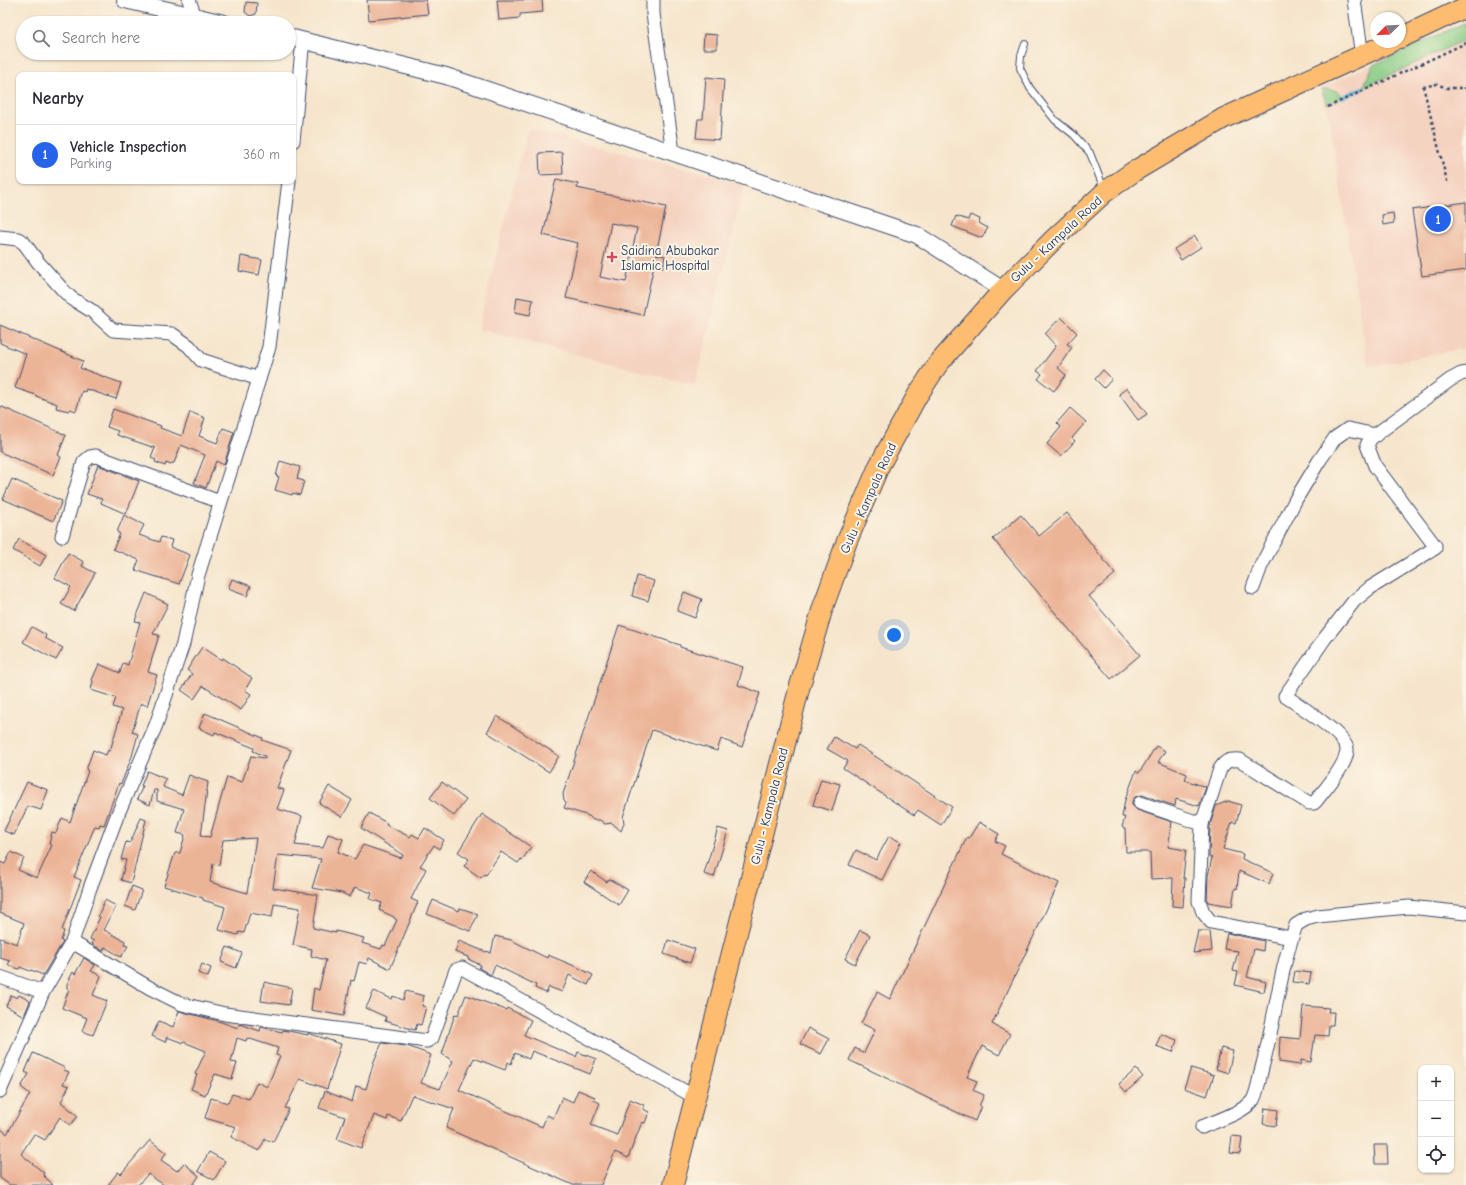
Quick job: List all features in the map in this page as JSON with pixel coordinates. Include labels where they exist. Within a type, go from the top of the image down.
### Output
[{"type":"main road","points":[[1406,35],[1466,7]]},
{"type":"main road","name":"Gulu - Kampala Road","points":[[673,1185],[799,690],[823,607],[847,541],[879,466],[917,396],[938,364],[1003,290],[1055,238],[1105,192],[1132,172],[1224,118],[1379,48]]},
{"type":"street","points":[[125,0],[191,16]]},
{"type":"street","points":[[189,0],[195,16]]},
{"type":"street","points":[[653,0],[653,14],[673,152]]},
{"type":"street","points":[[1354,0],[1362,56]]},
{"type":"street","points":[[296,39],[446,76],[917,235],[1003,290]]},
{"type":"street","points":[[295,60],[295,72]]},
{"type":"street","points":[[0,1091],[43,992],[72,942],[90,888],[156,725],[183,644],[198,575],[269,348],[289,184]]},
{"type":"street","points":[[0,237],[18,239],[24,243],[38,262],[63,290],[72,298],[92,311],[111,329],[172,334],[185,343],[201,360],[259,378]]},
{"type":"street","points":[[1291,938],[1211,922],[1203,912],[1199,901],[1202,824],[1220,769],[1225,762],[1229,760],[1240,760],[1309,803],[1316,801],[1335,777],[1344,762],[1347,749],[1342,740],[1309,712],[1284,696],[1325,638],[1354,601],[1370,588],[1433,549],[1435,546],[1375,466],[1367,445],[1371,438],[1450,380],[1461,374],[1466,374]]},
{"type":"street","points":[[1253,588],[1261,566],[1296,499],[1319,460],[1335,438],[1348,429],[1376,435]]},
{"type":"street","points":[[62,536],[84,462],[93,456],[220,502]]},
{"type":"street","points":[[1140,803],[1202,824]]},
{"type":"street","points":[[1202,1127],[1243,1109],[1253,1100],[1272,1030],[1276,1002],[1291,938],[1296,925],[1306,919],[1318,916],[1409,908],[1466,913]]},
{"type":"street","points":[[72,942],[150,988],[182,1004],[225,1014],[428,1041],[432,1038],[456,970],[462,968],[695,1097]]},
{"type":"street","points":[[0,977],[43,992]]},
{"type":"lane","points":[[1025,44],[1021,56],[1020,68],[1030,88],[1055,120],[1074,134],[1090,153],[1105,192]]},
{"type":"path","points":[[1328,107],[1466,43]]},
{"type":"path","points":[[1448,185],[1423,86],[1437,84],[1446,88],[1466,88]]},
{"type":"shaded area","points":[[1466,21],[1466,348],[1368,367],[1328,110],[1319,89]]},
{"type":"shaded area","name":"Saidina Abubakar Islamic Hospital","points":[[528,129],[745,184],[695,385],[478,329]]},
{"type":"green space","points":[[1466,23],[1466,39],[1363,88],[1373,65]]},
{"type":"green space","points":[[1327,89],[1338,91],[1343,97],[1327,104],[1322,90]]},
{"type":"building","points":[[367,0],[426,0],[428,14],[369,20]]},
{"type":"building","points":[[497,0],[542,0],[543,12],[520,14],[520,18],[499,20]]},
{"type":"building","points":[[246,2],[257,3],[256,14],[250,16],[245,12]]},
{"type":"building","points":[[704,34],[717,35],[717,49],[703,49]]},
{"type":"building","points":[[706,77],[724,79],[720,140],[696,138],[698,119],[703,119]]},
{"type":"building","points":[[562,152],[563,174],[540,175],[539,153]]},
{"type":"building","points":[[556,179],[578,184],[577,188],[666,207],[656,254],[665,256],[663,267],[654,265],[643,315],[566,298],[578,243],[543,235]],"holes":[[[611,223],[637,228],[626,282],[600,277]]]},
{"type":"building","points":[[1466,202],[1466,270],[1422,276],[1412,210]]},
{"type":"building","points":[[1393,213],[1394,223],[1383,225],[1382,215]]},
{"type":"building","points":[[970,215],[980,219],[979,223],[988,228],[982,238],[952,226],[956,216],[968,220]]},
{"type":"building","points":[[1195,236],[1201,247],[1181,260],[1174,249]]},
{"type":"building","points":[[241,256],[262,260],[259,275],[239,271]]},
{"type":"building","points":[[517,297],[533,300],[530,315],[515,312]]},
{"type":"building","points":[[1061,317],[1077,333],[1067,344],[1072,347],[1058,368],[1066,375],[1054,391],[1038,379],[1042,374],[1037,371],[1056,346],[1045,334]]},
{"type":"building","points":[[0,325],[83,361],[80,368],[121,383],[116,399],[86,389],[85,392],[82,391],[76,411],[70,409],[69,411],[56,408],[57,404],[15,388],[26,354],[0,343]]},
{"type":"building","points":[[1103,370],[1112,379],[1104,388],[1095,379]]},
{"type":"building","points":[[1127,388],[1147,414],[1138,420],[1119,394]]},
{"type":"building","points":[[0,406],[66,435],[58,455],[61,457],[53,475],[0,452]]},
{"type":"building","points":[[1070,408],[1086,422],[1072,438],[1075,441],[1061,456],[1047,444],[1061,427],[1057,423]]},
{"type":"building","points":[[113,409],[161,426],[160,428],[182,436],[190,412],[205,418],[199,436],[217,443],[223,428],[234,432],[224,465],[216,461],[206,488],[194,483],[205,455],[181,445],[174,463],[171,465],[166,463],[165,466],[155,462],[156,460],[151,458],[155,448],[117,435],[118,431],[107,427]]},
{"type":"building","points":[[280,461],[300,467],[297,479],[304,481],[300,495],[293,493],[292,495],[275,490],[279,477],[276,476]]},
{"type":"building","points":[[98,465],[139,481],[126,514],[101,503],[102,499],[87,494]]},
{"type":"building","points":[[12,479],[62,501],[53,521],[3,499]]},
{"type":"building","points":[[1067,513],[1115,574],[1089,596],[1140,655],[1111,679],[993,539],[1021,515],[1039,536]]},
{"type":"building","points":[[124,515],[144,525],[139,535],[159,542],[161,537],[172,540],[170,547],[190,555],[179,584],[135,570],[139,560],[113,549],[120,534],[117,532]]},
{"type":"building","points":[[19,539],[46,555],[40,566],[13,550]]},
{"type":"building","points":[[68,553],[84,562],[82,566],[95,573],[74,611],[61,604],[71,587],[55,578]]},
{"type":"building","points":[[637,576],[654,581],[648,601],[632,596]]},
{"type":"building","points":[[232,579],[251,586],[247,596],[228,589]]},
{"type":"building","points":[[684,592],[702,599],[695,618],[677,611]]},
{"type":"building","points":[[146,593],[168,604],[153,634],[159,635],[148,672],[157,675],[147,706],[141,703],[132,732],[138,734],[132,756],[121,784],[119,783],[104,825],[100,824],[99,827],[95,826],[74,877],[81,880],[62,930],[64,931],[61,941],[63,942],[43,975],[20,967],[19,969],[8,965],[10,961],[0,958],[0,938],[17,944],[24,923],[0,913],[0,862],[5,864],[11,852],[24,858],[18,870],[37,878],[52,845],[49,844],[52,832],[56,833],[62,818],[70,822],[88,771],[86,770],[93,750],[106,755],[108,750],[110,751],[122,710],[113,707],[116,698],[91,690],[92,680],[99,664],[120,673],[123,663],[128,665],[140,622],[135,621]]},
{"type":"building","points":[[619,625],[680,645],[680,647],[743,667],[738,685],[760,693],[742,747],[721,739],[717,751],[652,730],[623,817],[624,823],[621,831],[612,823],[605,824],[600,820],[593,820],[589,816],[564,808],[566,803],[564,801],[563,794]]},
{"type":"building","points":[[32,627],[46,635],[45,638],[63,648],[56,660],[23,642]]},
{"type":"building","points":[[202,647],[222,660],[223,658],[252,678],[245,690],[251,694],[241,710],[203,686],[194,699],[181,690],[192,674],[187,670]]},
{"type":"building","points":[[205,713],[263,738],[262,740],[291,750],[277,788],[284,790],[277,809],[302,816],[295,845],[323,848],[328,834],[343,839],[338,852],[355,859],[363,845],[401,858],[403,855],[361,828],[369,813],[387,823],[386,825],[410,837],[412,834],[419,838],[425,828],[444,840],[439,849],[434,845],[420,866],[426,869],[411,899],[418,902],[390,969],[369,958],[367,964],[359,962],[354,981],[351,980],[344,1016],[311,1010],[314,988],[319,990],[326,960],[311,956],[312,949],[293,945],[300,908],[274,904],[272,917],[250,913],[244,933],[239,932],[238,935],[219,930],[225,907],[203,900],[203,898],[164,886],[175,853],[180,853],[185,835],[177,833],[184,809],[157,801],[157,790],[154,790],[150,805],[137,799],[143,786],[141,786],[147,771],[166,779],[163,787],[182,795],[189,775],[208,782],[201,836],[210,837],[227,777],[242,782],[251,756],[265,758],[265,756],[253,751],[254,748],[215,732],[214,735],[199,728]],"holes":[[[256,838],[247,893],[210,882],[213,864],[219,865],[223,840]],[[278,855],[321,859],[312,888],[342,893],[350,897],[355,887],[372,893],[370,899],[382,903],[379,910],[397,920],[385,946],[383,945],[381,949],[362,943],[364,938],[336,931],[336,933],[313,928],[318,895],[273,888]]]},
{"type":"building","points":[[497,716],[559,756],[549,772],[487,732]]},
{"type":"building","points":[[834,737],[855,749],[858,745],[952,807],[941,825],[918,810],[914,815],[843,768],[848,761],[827,749]]},
{"type":"building","points":[[1156,746],[1165,751],[1158,762],[1187,774],[1185,780],[1206,787],[1199,806],[1176,799],[1175,806],[1142,795],[1135,797],[1132,801],[1132,805],[1137,810],[1172,822],[1168,847],[1186,850],[1183,878],[1185,878],[1183,907],[1172,906],[1173,878],[1151,879],[1150,852],[1126,852],[1125,829],[1122,827],[1125,817],[1122,817],[1125,800],[1136,771],[1139,773]]},
{"type":"building","points":[[821,779],[840,784],[832,811],[813,805]]},
{"type":"building","points":[[27,782],[48,790],[41,810],[28,806],[14,835],[4,831]]},
{"type":"building","points":[[442,782],[466,800],[454,816],[430,798]]},
{"type":"building","points":[[329,786],[352,800],[342,817],[319,803]]},
{"type":"building","points":[[1228,801],[1241,805],[1236,823],[1232,822],[1223,849],[1243,854],[1242,859],[1273,873],[1269,884],[1239,871],[1237,889],[1235,888],[1232,906],[1208,902],[1207,900],[1208,876],[1212,858],[1209,857],[1210,825],[1216,806]]},
{"type":"building","points":[[482,814],[531,847],[522,860],[521,859],[518,863],[501,852],[486,875],[484,874],[481,878],[464,866],[469,859],[458,852]]},
{"type":"building","points":[[141,818],[146,820],[131,883],[121,880],[126,860],[121,859],[126,842],[130,843]]},
{"type":"building","points":[[979,822],[999,834],[995,841],[1005,846],[1001,854],[1059,883],[992,1024],[1010,1034],[999,1055],[982,1046],[967,1077],[977,1081],[973,1090],[984,1095],[975,1121],[849,1060],[855,1048],[864,1053],[875,1030],[861,1023],[877,992],[890,999],[967,837],[969,838]]},
{"type":"building","points":[[718,828],[728,831],[714,877],[704,874]]},
{"type":"building","points":[[889,836],[901,842],[882,880],[849,865],[856,850],[876,860]]},
{"type":"building","points":[[591,871],[607,882],[609,879],[628,890],[619,905],[584,882]]},
{"type":"building","points":[[132,886],[142,890],[135,910],[125,906]]},
{"type":"building","points":[[105,900],[116,906],[104,930],[125,941],[124,945],[128,946],[121,957],[105,947],[103,951],[92,944],[94,941],[90,939],[100,917],[98,916]]},
{"type":"building","points":[[433,900],[459,911],[460,908],[478,914],[470,931],[427,914]]},
{"type":"building","points":[[860,930],[870,935],[855,964],[845,959]]},
{"type":"building","points":[[1198,931],[1210,931],[1212,951],[1193,953]]},
{"type":"building","points":[[1227,933],[1264,941],[1263,951],[1254,949],[1247,977],[1266,982],[1264,992],[1235,985],[1238,972],[1233,971],[1238,951],[1224,949]]},
{"type":"building","points":[[495,936],[511,940],[547,958],[548,955],[593,975],[588,985],[569,975],[562,992],[549,987],[546,993],[535,988],[536,985],[495,965],[491,975],[479,968],[481,965],[468,959],[468,957],[455,952],[459,941],[491,953]]},
{"type":"building","points":[[668,940],[695,949],[690,963],[664,954]]},
{"type":"building","points":[[227,947],[242,953],[236,968],[221,962]]},
{"type":"building","points":[[84,958],[95,965],[91,971],[101,976],[93,995],[107,1001],[93,1035],[82,1031],[87,1018],[62,1008],[69,989],[67,988],[67,984],[73,972],[75,974]]},
{"type":"building","points":[[202,964],[211,968],[208,977],[198,973]]},
{"type":"building","points":[[1295,971],[1311,973],[1309,984],[1293,982]]},
{"type":"building","points":[[264,982],[292,988],[289,1005],[261,1001]]},
{"type":"building","points":[[374,991],[392,999],[393,996],[403,1000],[406,991],[424,996],[422,1006],[426,1007],[421,1025],[417,1024],[415,1030],[385,1021],[386,1017],[366,1008]]},
{"type":"building","points":[[11,995],[17,998],[19,995],[30,1001],[24,1016],[6,1006]]},
{"type":"building","points":[[466,995],[506,1010],[507,1008],[531,1020],[524,1035],[576,1057],[578,1052],[596,1059],[590,1074],[532,1051],[529,1059],[515,1053],[511,1064],[508,1062],[505,1070],[474,1058],[459,1090],[542,1127],[547,1115],[553,1118],[562,1097],[573,1102],[578,1090],[595,1097],[594,1100],[600,1103],[591,1125],[617,1135],[630,1099],[644,1105],[643,1109],[649,1112],[645,1123],[642,1122],[628,1158],[615,1152],[601,1185],[573,1185],[446,1128],[454,1109],[412,1095],[401,1121],[388,1116],[387,1120],[374,1115],[361,1148],[337,1139],[345,1117],[319,1108],[325,1091],[352,1102],[356,1086],[366,1089],[374,1061],[382,1043],[407,1046],[431,1055],[421,1083],[440,1089],[453,1061],[442,1054],[455,1014],[458,1015]]},
{"type":"building","points":[[1303,1006],[1329,1008],[1328,1012],[1334,1012],[1333,1025],[1329,1025],[1328,1036],[1315,1035],[1311,1062],[1301,1060],[1300,1065],[1279,1062],[1280,1037],[1300,1039]]},
{"type":"building","points":[[179,1011],[238,1028],[239,1024],[260,1031],[261,1027],[282,1032],[283,1030],[308,1035],[308,1033],[341,1044],[327,1089],[300,1079],[285,1108],[289,1109],[273,1142],[265,1139],[259,1151],[231,1137],[236,1127],[205,1118],[211,1098],[228,1103],[232,1094],[249,1099],[257,1082],[267,1087],[280,1056],[276,1055],[278,1048],[247,1038],[246,1041],[237,1038],[231,1062],[237,1063],[232,1079],[215,1074],[205,1095],[191,1089],[197,1075],[195,1074],[206,1051],[167,1037],[165,1042],[152,1036],[159,1021],[173,1027]]},
{"type":"building","points":[[808,1028],[829,1039],[821,1054],[800,1044]]},
{"type":"building","points":[[1161,1034],[1177,1040],[1173,1052],[1156,1046]]},
{"type":"building","points":[[1221,1048],[1233,1051],[1228,1073],[1216,1069]]},
{"type":"building","points":[[33,1053],[65,1068],[64,1070],[69,1072],[63,1084],[69,1086],[61,1102],[78,1116],[70,1125],[60,1117],[45,1140],[34,1134],[21,1154],[44,1173],[43,1175],[53,1185],[10,1185],[0,1178],[0,1128],[7,1134],[30,1094],[21,1087],[29,1074],[25,1072]]},
{"type":"building","points":[[1191,1068],[1214,1075],[1207,1096],[1184,1088]]},
{"type":"building","points":[[1136,1069],[1143,1077],[1126,1092],[1119,1084]]},
{"type":"building","points":[[1265,1108],[1278,1110],[1276,1126],[1263,1124]]},
{"type":"building","points":[[1232,1136],[1242,1137],[1240,1154],[1230,1153]]},
{"type":"building","points":[[150,1140],[166,1153],[161,1160],[177,1171],[184,1163],[199,1176],[193,1185],[164,1185],[148,1174],[138,1185],[108,1185],[118,1172],[121,1174]]},
{"type":"building","points":[[1374,1145],[1387,1145],[1388,1164],[1375,1164]]},
{"type":"building","points":[[209,1152],[225,1161],[214,1180],[198,1171]]},
{"type":"waterway","points":[[1343,97],[1363,88]]},
{"type":"place","name":"Vehicle Inspection","points":[[1438,219]]},
{"type":"place","name":"Saidina Abubakar Islamic Hospital","points":[[612,257]]}]
